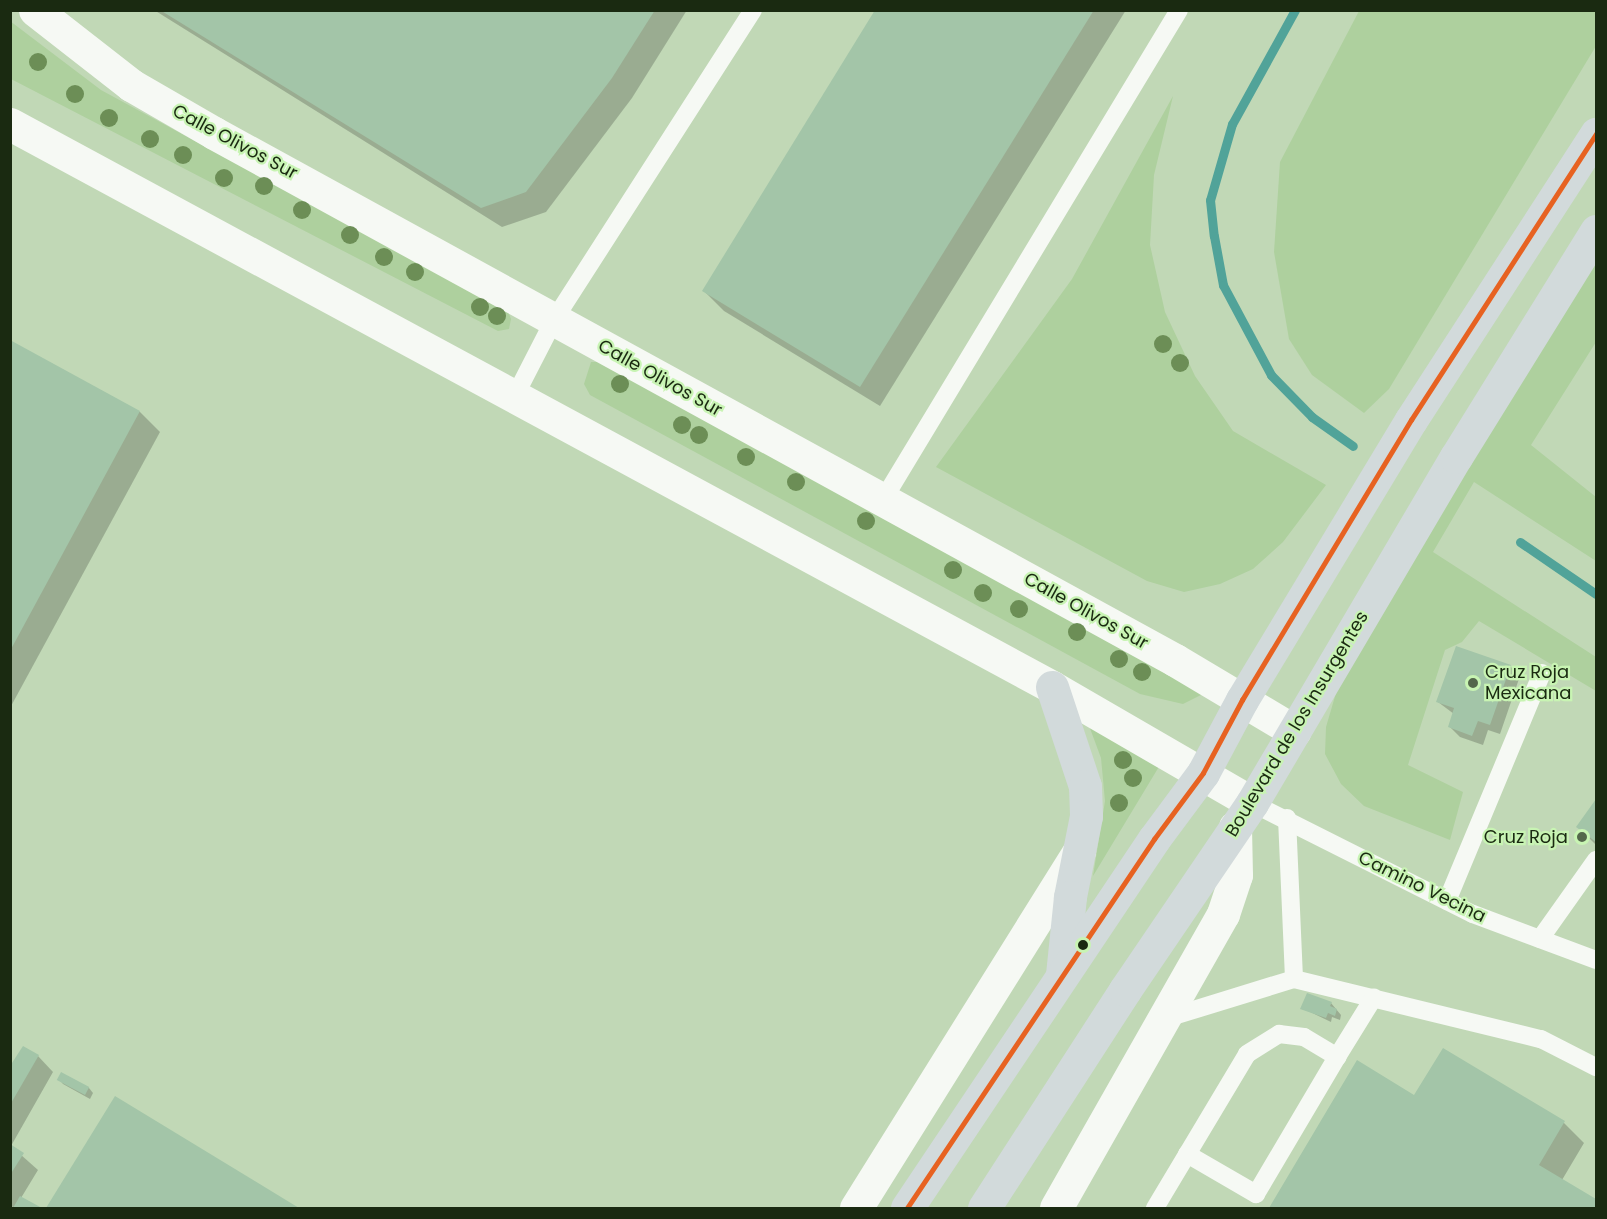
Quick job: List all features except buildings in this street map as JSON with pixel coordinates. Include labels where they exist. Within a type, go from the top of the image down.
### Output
[{"type":"highway","points":[[907,1209],[1062,980],[1154,838],[1203,773],[1242,700],[1411,420],[1596,134]]},
{"type":"highway","name":"Boulevard de los Insurgentes","points":[[984,1209],[1244,815],[1596,231]]},
{"type":"highway","points":[[1052,687],[1084,786],[1081,847],[1070,897],[1062,980]]},
{"type":"main road","name":"Calle Olivos Sur","points":[[35,10],[130,85],[883,500],[1294,731]]},
{"type":"main road","points":[[10,124],[516,394],[1052,687],[1203,773],[1244,815],[1236,875],[1223,914],[1056,1209]]},
{"type":"main road","points":[[856,1209],[1081,847]]},
{"type":"lane","points":[[516,394],[554,320],[753,10]]},
{"type":"lane","points":[[883,500],[1179,10]]},
{"type":"lane","points":[[1447,901],[1542,673]]},
{"type":"lane","name":"Camino Vecina","points":[[1244,815],[1287,818],[1447,901],[1596,960]]},
{"type":"lane","points":[[1287,818],[1294,980]]},
{"type":"lane","points":[[1540,939],[1596,860]]},
{"type":"lane","points":[[1164,1019],[1294,980],[1374,997],[1541,1039],[1596,1067]]},
{"type":"lane","points":[[1187,1155],[1256,1194],[1374,997]]},
{"type":"lane","points":[[1155,1209],[1247,1054],[1265,1039],[1279,1034],[1304,1037],[1337,1057]]},
{"type":"green space","points":[[1359,11],[1596,11],[1596,46],[1389,389],[1364,413],[1312,375],[1289,339],[1274,252],[1280,162]]},
{"type":"green space","points":[[10,21],[101,90],[508,311],[511,319],[509,329],[498,331],[11,79]]},
{"type":"green space","points":[[1173,96],[1154,175],[1150,245],[1165,312],[1195,376],[1233,431],[1326,485],[1283,542],[1253,569],[1220,584],[1184,592],[1147,581],[936,467],[1072,279]]},
{"type":"green space","points":[[1596,251],[1596,342],[1531,445],[1596,497],[1596,561],[1474,482],[1433,552],[1596,657],[1596,691],[1479,621],[1462,642],[1445,650],[1408,765],[1463,792],[1450,840],[1364,806],[1341,784],[1325,754],[1326,727],[1341,676]]},
{"type":"green space","points":[[591,362],[602,362],[1203,694],[1183,704],[1140,694],[590,395],[584,384]]},
{"type":"green space","points":[[1088,723],[1160,765],[1093,876],[1105,801],[1101,758]]},
{"type":"waterway","points":[[1295,10],[1232,124],[1210,200],[1214,236],[1223,285],[1271,375],[1312,417],[1353,446]]},
{"type":"waterway","points":[[1520,542],[1596,594]]},
{"type":"transit line","points":[[907,1208],[1154,839],[1203,773],[1242,700],[1411,420],[1596,134]]},
{"type":"place","name":"Cruz Roja Mexicana","points":[[1473,683]]},
{"type":"place","name":"Cruz Roja","points":[[1582,837]]}]
